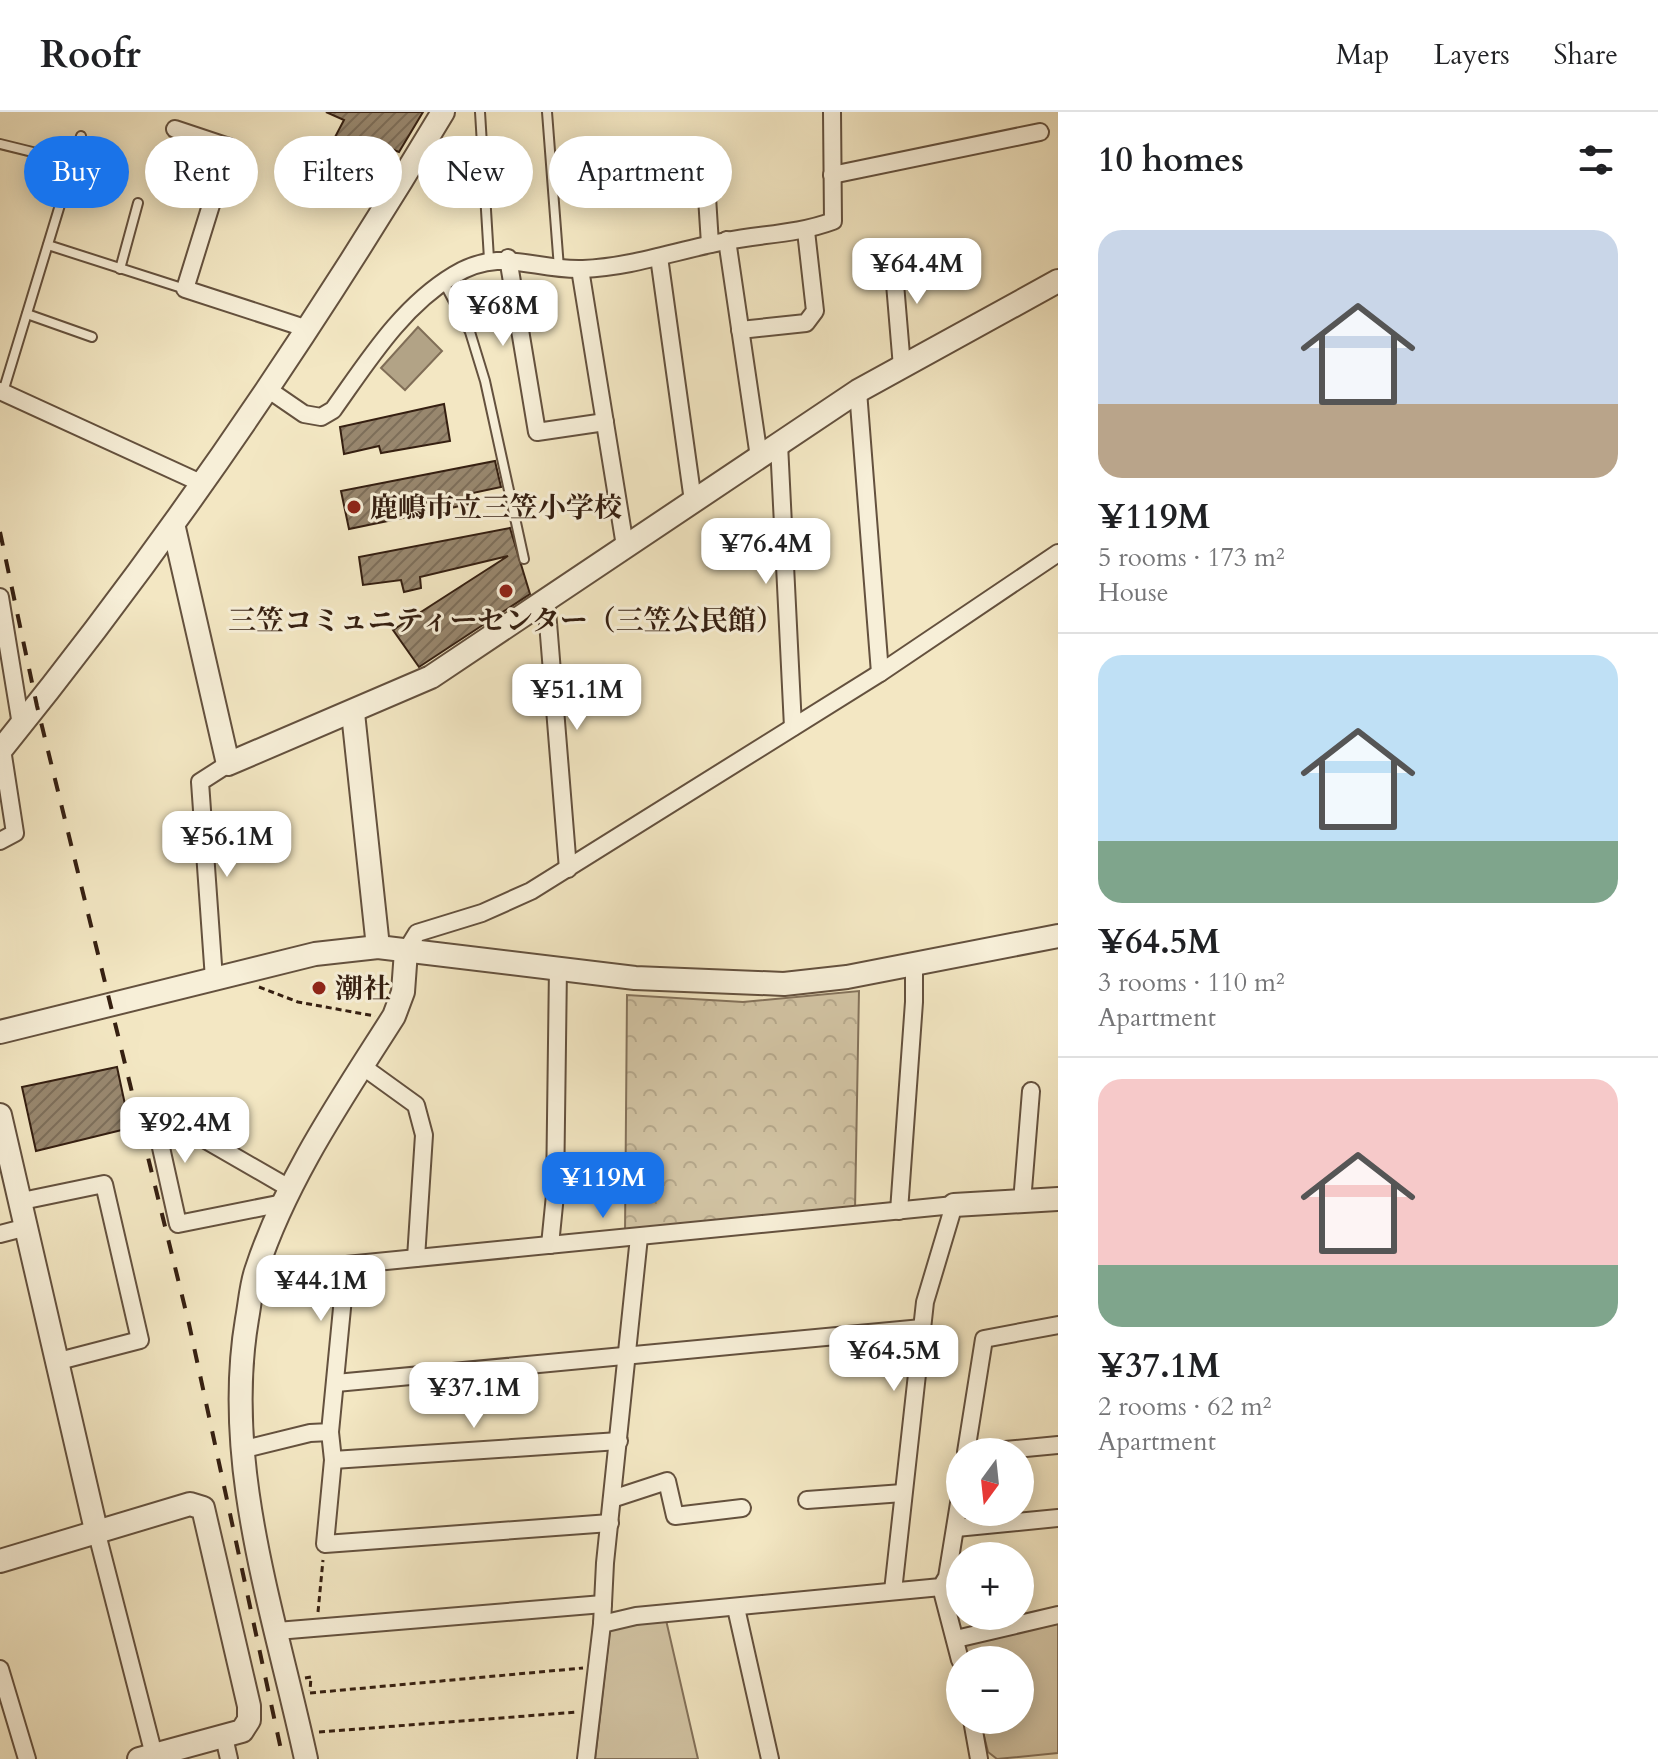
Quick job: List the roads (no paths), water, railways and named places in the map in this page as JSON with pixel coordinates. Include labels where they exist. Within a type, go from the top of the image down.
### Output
[{"type":"street","points":[[0,841],[15,833],[1,750],[174,528],[269,390],[443,112]]},
{"type":"street","points":[[269,390],[304,414],[321,417],[333,410],[393,329],[418,302],[444,283],[489,259],[508,258],[580,269],[659,257],[718,242],[806,231],[833,221],[832,112]]},
{"type":"street","points":[[175,129],[229,147],[185,289],[308,329]]},
{"type":"street","points":[[832,175],[1040,132]]},
{"type":"street","points":[[713,208],[740,330],[759,457]]},
{"type":"street","points":[[740,330],[806,323],[815,311],[806,231]]},
{"type":"street","points":[[892,248],[902,367]]},
{"type":"street","points":[[659,257],[693,501]]},
{"type":"street","points":[[508,258],[537,432],[605,422]]},
{"type":"street","points":[[580,269],[625,546]]},
{"type":"street","points":[[214,979],[200,782],[228,764],[431,677],[858,391],[1058,281]]},
{"type":"street","points":[[858,391],[880,673]]},
{"type":"street","points":[[2,392],[203,484]]},
{"type":"street","points":[[779,444],[793,727]]},
{"type":"street","points":[[174,528],[228,764]]},
{"type":"street","points":[[306,1759],[241,1450],[239,1380],[255,1274],[286,1196],[392,1020],[403,992],[406,951],[417,933],[512,902],[568,869],[880,673],[1058,553]]},
{"type":"street","points":[[0,597],[21,725]]},
{"type":"street","points":[[546,598],[568,869]]},
{"type":"street","points":[[353,713],[378,947]]},
{"type":"street","points":[[0,1032],[315,954],[378,947],[648,979],[784,984],[914,964],[1058,936]]},
{"type":"street","points":[[899,1211],[914,964]]},
{"type":"street","points":[[550,1245],[555,1195],[558,967]]},
{"type":"street","points":[[362,1066],[416,1105],[424,1135],[416,1258]]},
{"type":"street","points":[[1022,1202],[1031,1091]]},
{"type":"street","points":[[0,1115],[22,1201],[96,1530],[149,1757],[226,1748],[242,1731],[249,1720],[249,1706],[203,1508],[190,1504],[96,1530],[0,1561]]},
{"type":"street","points":[[156,1125],[192,1132],[286,1196],[178,1224],[156,1125]]},
{"type":"street","points":[[22,1201],[104,1184],[140,1340],[59,1361]]},
{"type":"street","points":[[255,1274],[954,1205],[1058,1199]]},
{"type":"street","points":[[893,1591],[925,1302],[954,1205]]},
{"type":"street","points":[[0,1234],[27,1227]]},
{"type":"street","points":[[586,1759],[639,1237]]},
{"type":"street","points":[[346,1267],[330,1432],[333,1460],[325,1544],[610,1523]]},
{"type":"street","points":[[968,1438],[984,1339],[1058,1325]]},
{"type":"street","points":[[336,1383],[922,1328]]},
{"type":"street","points":[[241,1450],[310,1433],[330,1432]]},
{"type":"street","points":[[333,1460],[619,1441]]},
{"type":"street","points":[[1034,1447],[1058,1445]]},
{"type":"street","points":[[612,1499],[667,1481],[675,1516],[742,1508]]},
{"type":"street","points":[[807,1500],[903,1493]]},
{"type":"street","points":[[957,1646],[941,1587],[947,1577],[956,1528],[1058,1518]]},
{"type":"street","points":[[602,1624],[636,1616],[941,1587]]},
{"type":"street","points":[[277,1631],[603,1604]]},
{"type":"street","points":[[736,1608],[770,1759]]},
{"type":"street","points":[[956,1639],[1058,1615]]},
{"type":"street","points":[[0,1669],[5,1702],[27,1759]]},
{"type":"street","points":[[975,1734],[979,1759]]},
{"type":"lane","points":[[480,112],[489,259]]},
{"type":"lane","points":[[547,112],[559,268]]},
{"type":"lane","points":[[0,144],[24,150]]},
{"type":"lane","points":[[120,269],[138,203]]},
{"type":"lane","points":[[2,392],[59,208]]},
{"type":"lane","points":[[48,245],[185,289]]},
{"type":"lane","points":[[444,283],[470,332],[485,381],[524,559]]},
{"type":"lane","points":[[27,314],[92,337]]},
{"type":"railway","points":[[0,532],[37,706],[189,1324],[283,1759]]},
{"type":"place","name":"鹿嶋市立三笠小学校","points":[[354,507]]},
{"type":"place","name":"三笠コミュニティーセンター（三笠公民館）","points":[[506,591]]},
{"type":"place","name":"潮社","points":[[319,988]]}]
